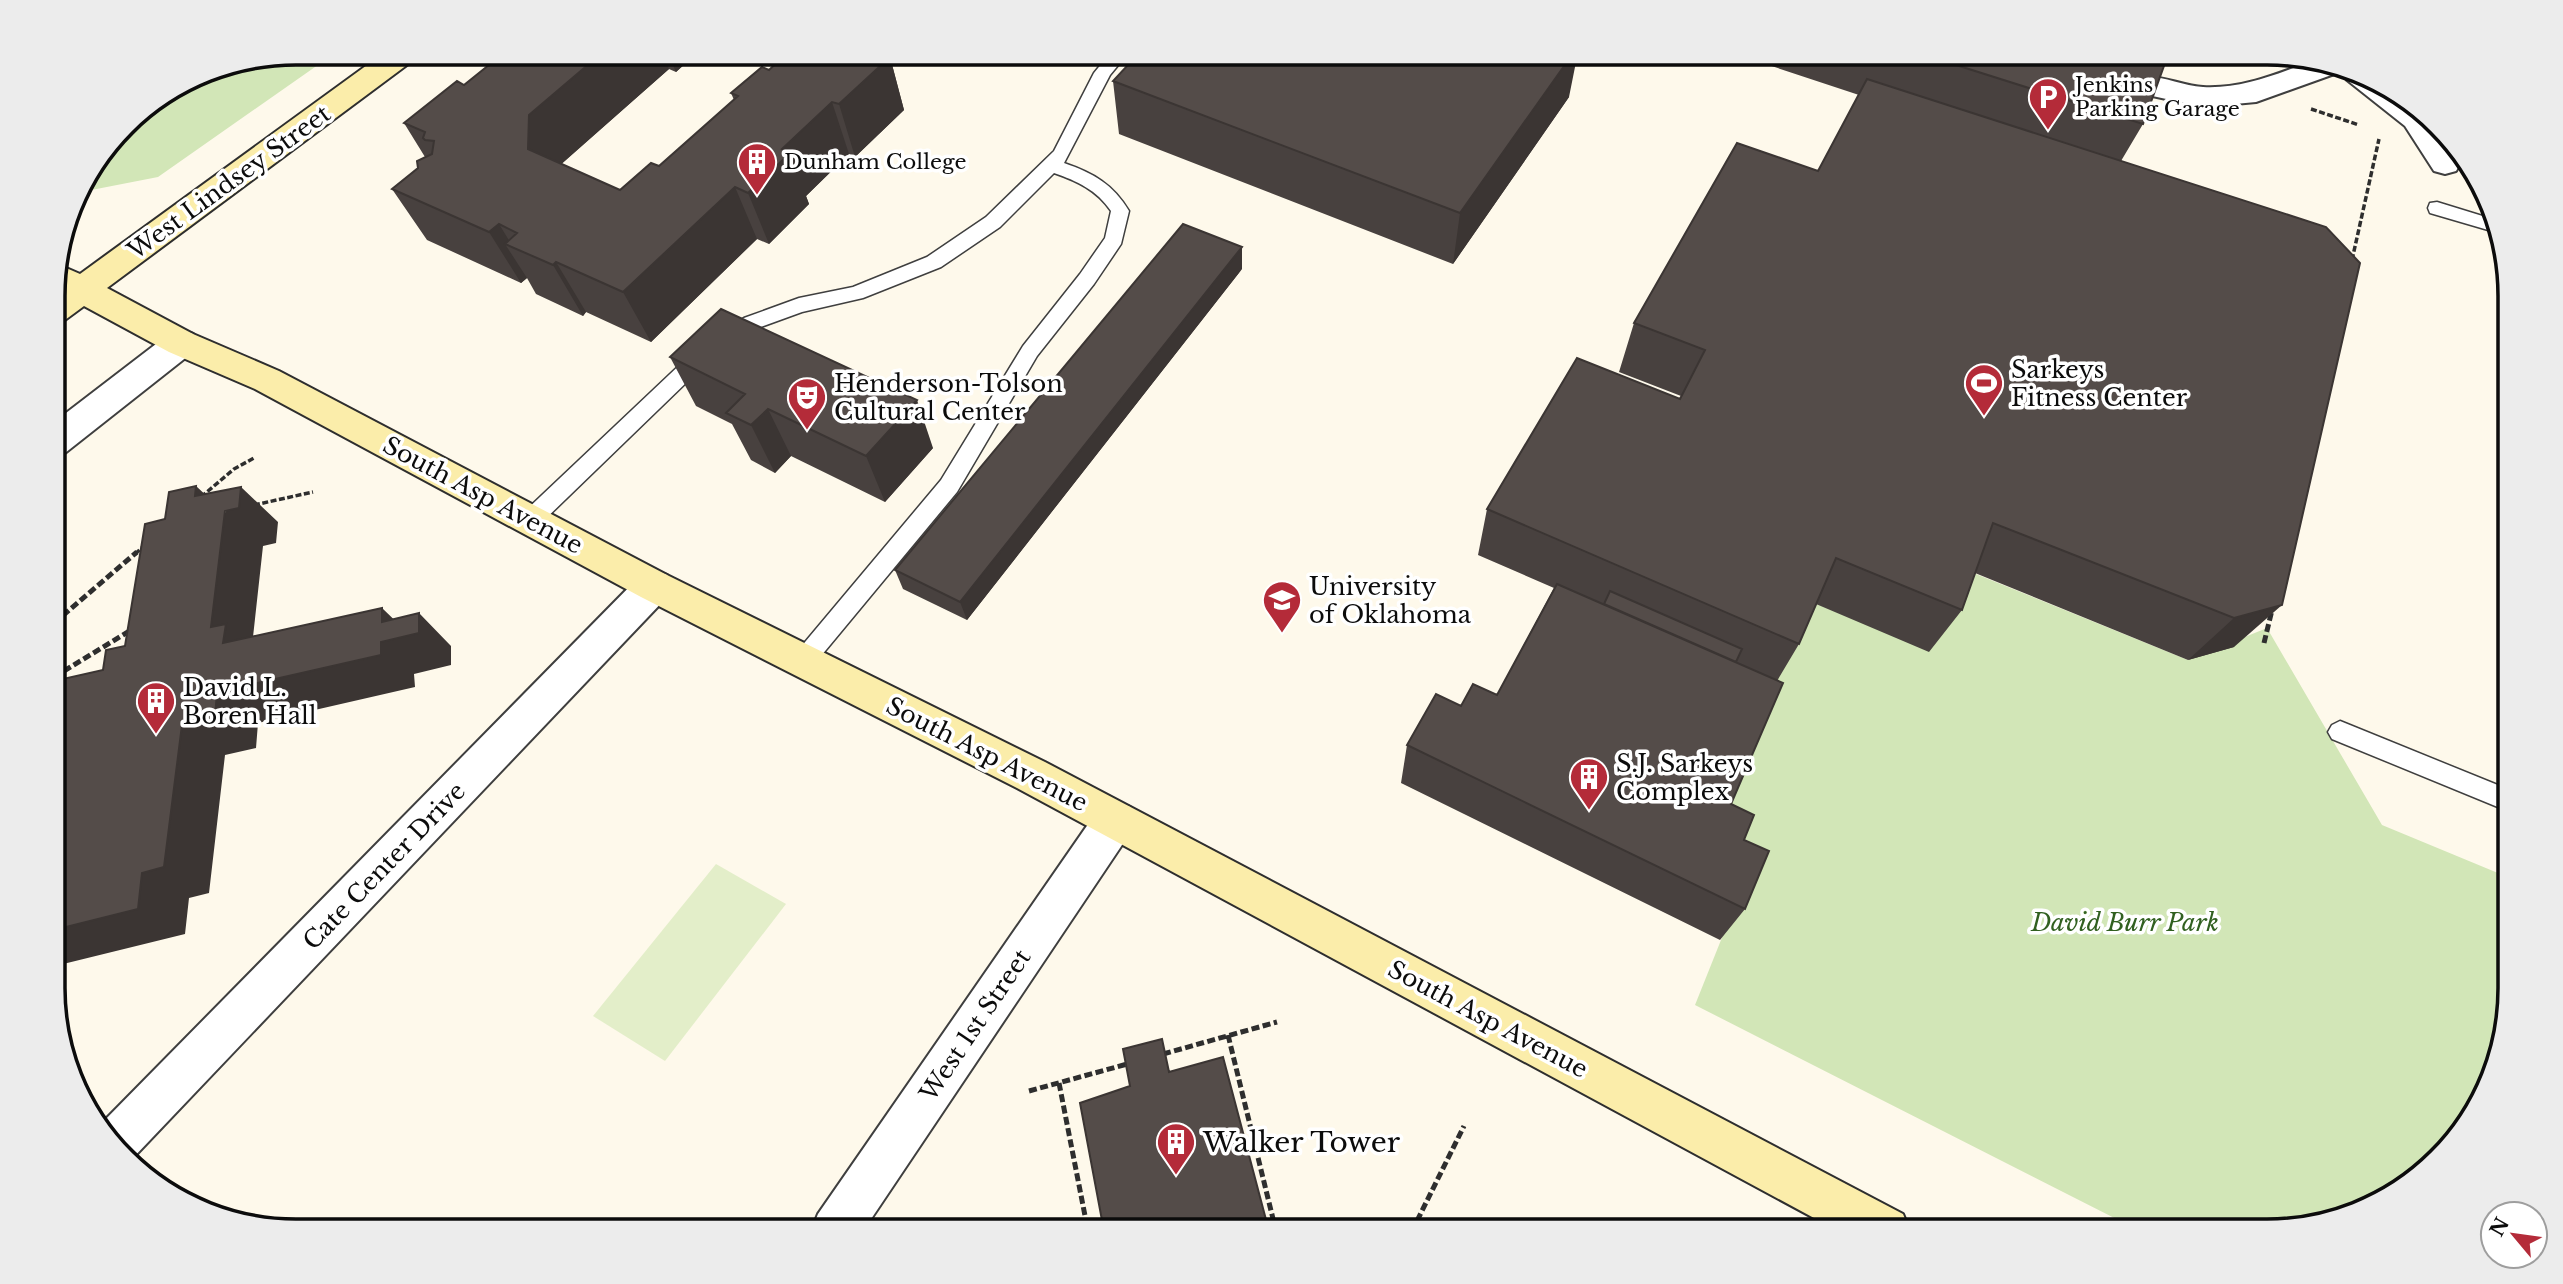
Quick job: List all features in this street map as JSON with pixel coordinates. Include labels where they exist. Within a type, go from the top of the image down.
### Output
[{"type":"street","name":"West Lindsey Street","points":[[68,283],[386,65]]},
{"type":"street","points":[[2144,85],[2203,97],[2217,96],[2256,92],[2315,71]]},
{"type":"street","points":[[2401,108],[2416,119],[2445,164]]},
{"type":"street","name":"South Asp Avenue","points":[[68,283],[181,343],[267,380],[654,586],[1115,820],[1863,1219]]},
{"type":"street","points":[[65,434],[181,343]]},
{"type":"street","name":"Cate Center Drive","points":[[120,1138],[654,586]]},
{"type":"street","name":"West 1st Street","points":[[843,1219],[1115,820]]},
{"type":"lane","points":[[530,520],[713,345],[751,323],[799,305],[856,293],[934,262],[993,222],[1061,155],[1103,73],[1110,65]]},
{"type":"lane","points":[[803,660],[949,486],[1030,351],[1087,279],[1114,239],[1120,211],[1110,192],[1088,179],[1051,165]]},
{"type":"lane","points":[[2437,208],[2486,224]]},
{"type":"lane","points":[[2340,732],[2498,797]]},
{"type":"path","points":[[2308,108],[2369,128]]},
{"type":"path","points":[[2350,267],[2381,132]]},
{"type":"path","points":[[192,505],[234,469],[254,458]]},
{"type":"path","points":[[249,506],[313,492]]},
{"type":"path","points":[[65,614],[152,539]]},
{"type":"path","points":[[2264,643],[2273,603]]},
{"type":"path","points":[[65,670],[133,629]]},
{"type":"path","points":[[1150,1058],[1277,1022]]},
{"type":"path","points":[[1228,1035],[1273,1219]]},
{"type":"path","points":[[1029,1091],[1137,1061]]},
{"type":"path","points":[[1059,1083],[1085,1219]]},
{"type":"path","points":[[1418,1219],[1464,1126]]},
{"type":"green space","points":[[281,65],[318,65],[158,177],[91,190],[122,143],[155,112],[180,96],[207,82],[251,69]]},
{"type":"green space","name":"David Burr Park","points":[[1961,568],[2188,660],[2267,628],[2382,825],[2498,873],[2498,988],[2494,1033],[2486,1063],[2474,1090],[2441,1141],[2420,1162],[2396,1180],[2342,1207],[2312,1215],[2282,1219],[2116,1219],[1695,1005],[1743,885],[1708,840],[1810,602]]},
{"type":"green space","points":[[716,864],[786,904],[665,1061],[593,1016]]},
{"type":"building","points":[[489,65],[588,65],[529,115],[528,149],[620,190],[651,163],[659,166],[738,96],[731,93],[762,67],[769,70],[774,65],[881,65],[839,104],[832,102],[782,149],[790,153],[748,193],[735,187],[623,292],[556,262],[553,265],[505,244],[517,233],[499,224],[489,232],[392,189],[418,168],[417,161],[432,154],[434,141],[425,140],[425,132],[404,123],[457,81],[464,85]]},
{"type":"building","points":[[1128,65],[1565,65],[1460,213],[1113,81]]},
{"type":"building","points":[[1956,65],[2164,65],[2143,124]]},
{"type":"building","name":"Sarkeys Fitness Center","points":[[1867,79],[2326,227],[2360,263],[2282,605],[2234,618],[1993,523],[1962,610],[1836,558],[1799,644],[1487,509],[1577,358],[1680,399],[1705,350],[1634,323],[1737,143],[1818,171]]},
{"type":"building","points":[[1183,224],[1242,247],[960,602],[895,570]]},
{"type":"building","points":[[721,309],[917,400],[866,456],[768,409],[751,425],[726,413],[745,394],[670,357]]},
{"type":"building","points":[[196,486],[195,496],[241,487],[239,508],[225,511],[211,627],[226,624],[223,643],[382,608],[382,622],[419,613],[419,633],[381,642],[381,655],[217,692],[215,718],[182,725],[164,867],[142,873],[138,909],[65,927],[65,679],[103,670],[106,650],[125,646],[145,524],[165,519],[169,492]]},
{"type":"building","name":"S.J. Sarkeys Complex","points":[[1557,584],[1783,683],[1731,804],[1754,815],[1744,840],[1769,851],[1745,909],[1407,745],[1436,694],[1461,706],[1473,684],[1497,695]]},
{"type":"building","points":[[1610,591],[1742,649],[1736,662],[1604,604]]},
{"type":"building","name":"Walker Tower","points":[[1162,1039],[1169,1072],[1223,1057],[1266,1219],[1102,1219],[1080,1103],[1130,1086],[1123,1049]]},
{"type":"place","name":"Jenkins Parking Garage","points":[[2048,131]]},
{"type":"place","name":"Dunham College","points":[[757,196]]},
{"type":"place","name":"Sarkeys Fitness Center","points":[[1984,417]]},
{"type":"place","name":"Henderson-Tolson Cultural Center","points":[[807,431]]},
{"type":"place","name":"University of Oklahoma","points":[[1282,634]]},
{"type":"place","name":"David L. Boren Hall","points":[[156,735]]},
{"type":"place","name":"S.J. Sarkeys Complex","points":[[1589,811]]},
{"type":"place","name":"Walker Tower","points":[[1176,1176]]}]
